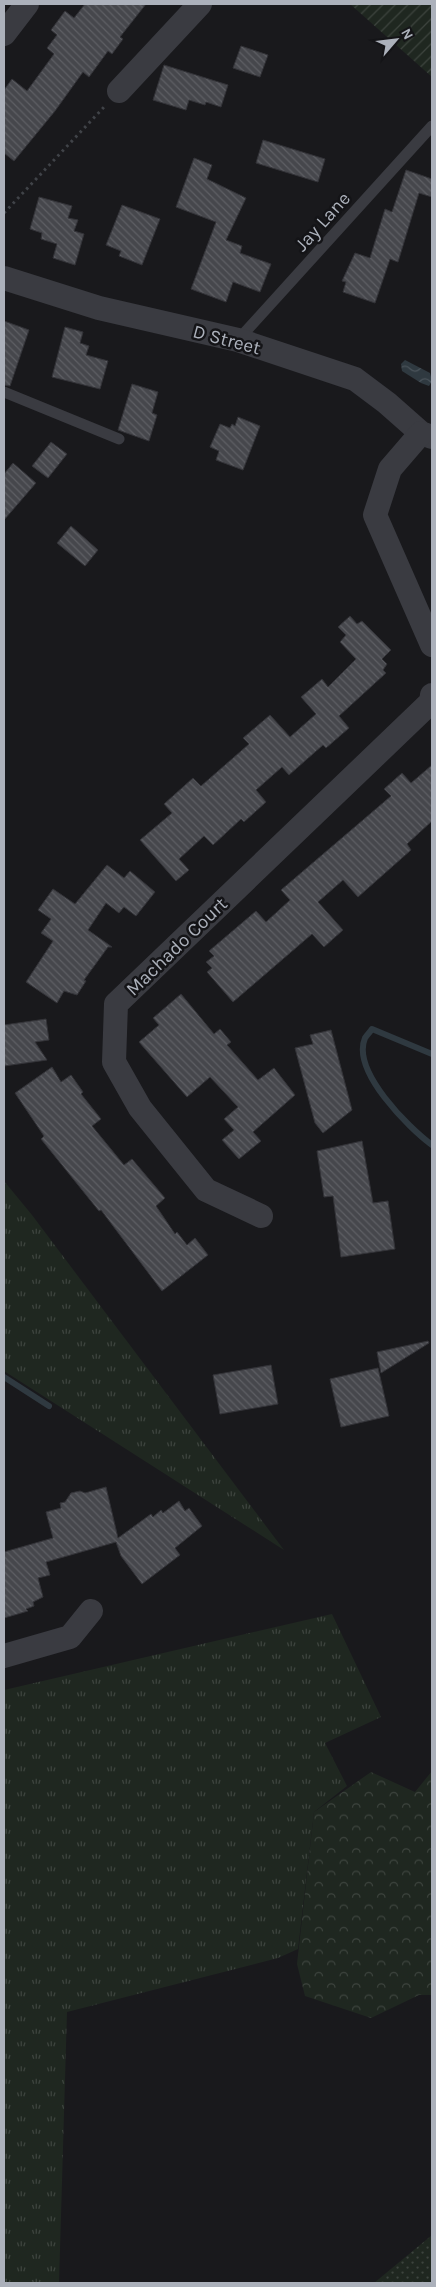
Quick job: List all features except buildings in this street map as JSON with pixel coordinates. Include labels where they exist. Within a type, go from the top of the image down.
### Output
[{"type":"street","points":[[4,34],[27,4]]},
{"type":"street","points":[[119,91],[200,4]]},
{"type":"street","name":"D Street","points":[[4,278],[99,308],[238,340],[356,379],[427,435]]},
{"type":"street","points":[[427,435],[390,469],[375,515],[432,645]]},
{"type":"street","name":"Machado Court","points":[[261,1216],[206,1190],[140,1108],[114,1062],[116,1004],[431,702],[432,695]]},
{"type":"street","points":[[4,1656],[70,1637],[91,1611]]},
{"type":"lane","name":"Jay Lane","points":[[238,340],[432,126]]},
{"type":"lane","points":[[4,392],[119,439]]},
{"type":"path","points":[[4,212],[119,91]]},
{"type":"green space","points":[[350,4],[432,4],[432,77]]},
{"type":"green space","points":[[4,1181],[32,1215],[284,1550],[4,1371]]},
{"type":"green space","points":[[332,1614],[381,1717],[325,1743],[347,1786],[314,1812],[298,1949],[278,1958],[67,2012],[59,2283],[4,2283],[4,1690]]},
{"type":"green space","points":[[432,1771],[432,1995],[419,1995],[371,2018],[305,1996],[297,1964],[314,1812],[371,1772],[415,1792]]},
{"type":"green space","points":[[432,2235],[432,2283],[374,2283]]},
{"type":"water","points":[[405,360],[430,373],[432,381],[429,386],[402,371],[401,364]]},
{"type":"waterway","points":[[432,1054],[372,1029],[365,1038],[363,1051],[366,1066],[385,1098],[410,1126],[432,1145]]},
{"type":"waterway","points":[[4,1377],[49,1406]]}]
